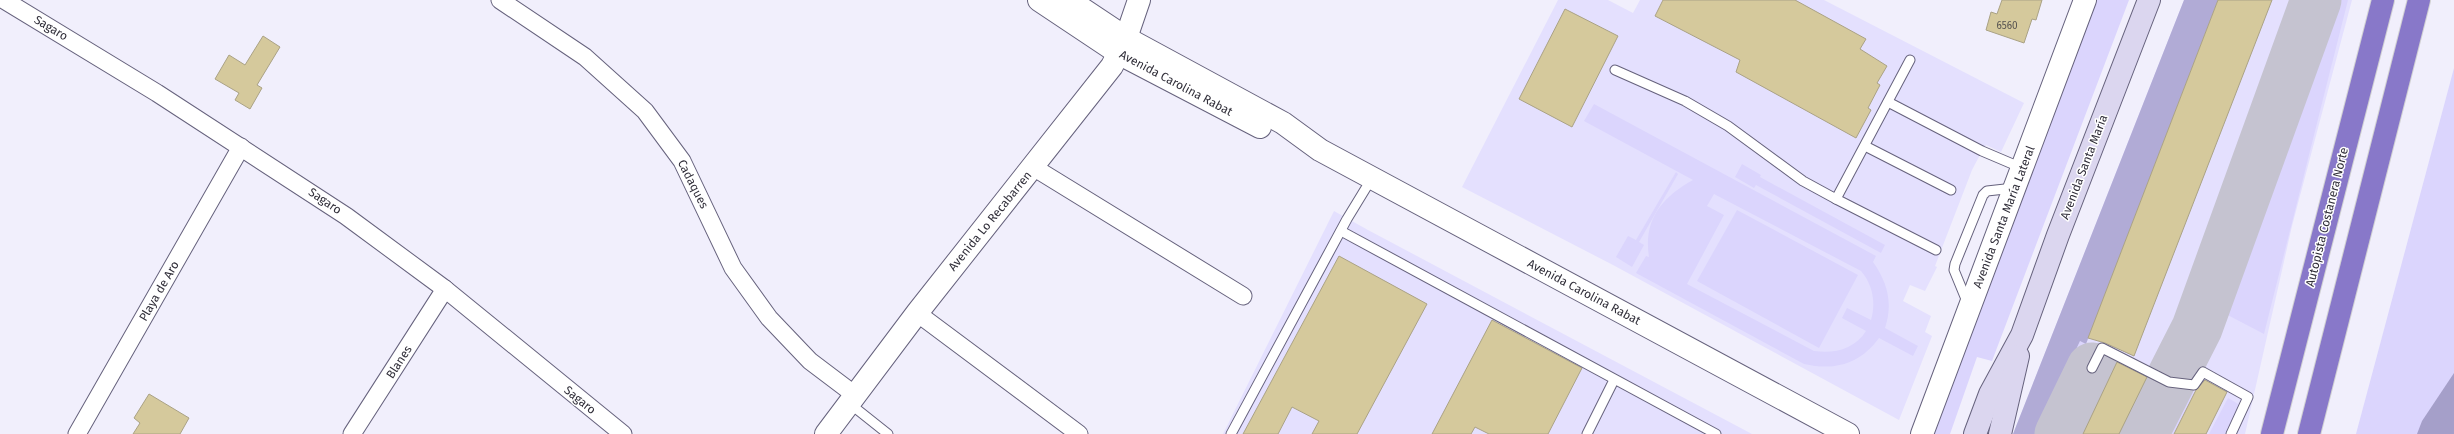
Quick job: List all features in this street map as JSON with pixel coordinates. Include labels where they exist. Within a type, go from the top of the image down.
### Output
[{"type":"highway","name":"Autopista Costanera Norte","points":[[2272,434],[2383,0]]},
{"type":"highway","points":[[2309,434],[2419,5]]},
{"type":"main road","name":"Avenida Santa María","points":[[1974,434],[1990,394],[2022,335],[2058,235],[2149,0]]},
{"type":"main road","name":"Avenida Santa María","points":[[2000,434],[2011,393],[2022,335]]},
{"type":"street","name":"Sagaro","points":[[4,0],[158,92],[340,212],[445,289],[623,434]]},
{"type":"street","name":"Cadaques","points":[[500,0],[585,57],[645,111],[682,161],[733,268],[768,318],[810,361],[852,399]]},
{"type":"street","name":"Avenida Carolina Rabat","points":[[1039,0],[1123,46],[1275,135],[1320,150],[1848,434]]},
{"type":"street","name":"Avenida Carolina Rabat","points":[[1069,0],[1123,46]]},
{"type":"street","name":"Avenida Lo Recabarren","points":[[826,434],[917,313],[1033,168],[1123,46],[1139,0]]},
{"type":"street","name":"Avenida Santa María Lateral","points":[[1922,434],[2014,188],[2024,168],[2085,0]]},
{"type":"street","name":"Playa de Aro","points":[[77,434],[241,148]]},
{"type":"street","points":[[1033,168],[1243,296]]},
{"type":"street","name":"Blanes","points":[[352,434],[445,289]]},
{"type":"street","points":[[917,313],[1079,434]]},
{"type":"lane","points":[[1836,199],[1910,60]]},
{"type":"lane","points":[[1615,70],[1685,101],[1728,126],[1803,181],[1936,250]]},
{"type":"lane","points":[[1888,102],[1982,150],[2024,168]]},
{"type":"lane","points":[[1865,146],[1951,190]]},
{"type":"lane","points":[[1231,434],[1341,231],[1372,178]]},
{"type":"lane","points":[[1341,231],[1716,434]]},
{"type":"lane","points":[[2092,368],[2102,348],[2169,382],[2194,385],[2203,372],[2248,397],[2231,434]]},
{"type":"lane","points":[[1587,434],[1614,380]]},
{"type":"lane","points":[[852,399],[888,434]]},
{"type":"shaded area","points":[[1558,0],[1608,0],[1633,13],[1640,0],[1824,0],[2024,103],[2001,152],[1986,145],[1982,151],[1972,170],[1935,266],[1937,267],[1925,291],[1910,285],[1903,301],[1931,316],[1925,332],[1932,336],[1899,420],[1613,265],[1462,187]]},
{"type":"shaded area","points":[[2096,0],[2129,0],[1992,361],[1977,357],[1950,434],[1931,434]]},
{"type":"shaded area","points":[[2184,0],[2352,0],[2292,226],[2245,434],[2013,434]]},
{"type":"shaded area","points":[[2184,0],[2218,0],[2086,344],[2080,341],[2036,434],[2013,434]]},
{"type":"shaded area","points":[[2332,0],[2348,0],[2264,334],[2218,310]]},
{"type":"shaded area","points":[[2454,68],[2454,434],[2356,434]]},
{"type":"shaded area","points":[[1594,104],[1876,256],[1873,262],[1882,278],[1888,294],[1889,302],[1889,311],[1885,328],[1918,346],[1913,356],[1879,338],[1864,354],[1846,363],[1826,367],[1804,364],[1636,273],[1646,256],[1649,257],[1649,232],[1657,211],[1672,194],[1693,180],[1584,121]],"holes":[[[1714,194],[1861,271],[1871,288],[1873,301],[1871,320],[1847,308],[1842,318],[1866,331],[1850,346],[1829,352],[1814,351],[1687,284],[1724,215],[1707,206]]]},
{"type":"shaded area","points":[[1742,164],[1761,175],[1760,177],[1885,245],[1881,253],[1756,185],[1754,188],[1735,177]]},
{"type":"shaded area","points":[[1676,172],[1678,174],[1639,242],[1644,245],[1632,267],[1616,257],[1628,236],[1636,240]]},
{"type":"shaded area","points":[[1737,210],[1858,275],[1819,348],[1697,281]]},
{"type":"shaded area","points":[[1334,211],[1368,230],[1752,434],[1223,434]]},
{"type":"shaded area","points":[[2080,341],[2097,348],[2055,434],[2036,434]]},
{"type":"shaded area","points":[[2108,357],[2117,362],[2083,434],[2071,434]]},
{"type":"shaded area","points":[[2454,373],[2454,434],[2417,434],[2422,421]]},
{"type":"shaded area","points":[[2147,376],[2159,384],[2134,434],[2119,434]]},
{"type":"shaded area","points":[[2179,386],[2195,393],[2174,434],[2155,434]]},
{"type":"shaded area","points":[[2228,398],[2240,405],[2225,434],[2209,434]]},
{"type":"building","points":[[1663,0],[1795,0],[1866,39],[1860,49],[1887,66],[1877,83],[1880,85],[1868,108],[1871,110],[1856,138],[1736,72],[1740,60],[1655,16]]},
{"type":"building","points":[[2002,0],[2042,0],[2036,20],[2032,19],[2024,43],[1986,30],[1991,12],[1997,14]]},
{"type":"building","points":[[2218,0],[2272,0],[2134,356],[2105,343],[2088,338]]},
{"type":"building","points":[[1565,9],[1618,36],[1572,127],[1519,99]]},
{"type":"building","points":[[263,36],[280,47],[257,85],[262,88],[250,109],[235,100],[239,93],[215,79],[229,55],[245,65]]},
{"type":"building","points":[[1339,256],[1427,304],[1357,434],[1312,434],[1319,421],[1292,407],[1278,434],[1243,434]]},
{"type":"building","points":[[1492,320],[1582,368],[1548,434],[1489,434],[1475,427],[1471,434],[1432,434]]},
{"type":"building","points":[[2117,362],[2147,377],[2119,434],[2083,434]]},
{"type":"building","points":[[2205,380],[2227,392],[2206,434],[2174,434],[2196,390]]},
{"type":"building","points":[[149,394],[189,418],[180,434],[133,434],[140,423],[134,418]]},
{"type":"taxiway","points":[[2143,434],[2197,328],[2316,0]]},
{"type":"taxiway","points":[[2060,434],[2092,368]]}]
